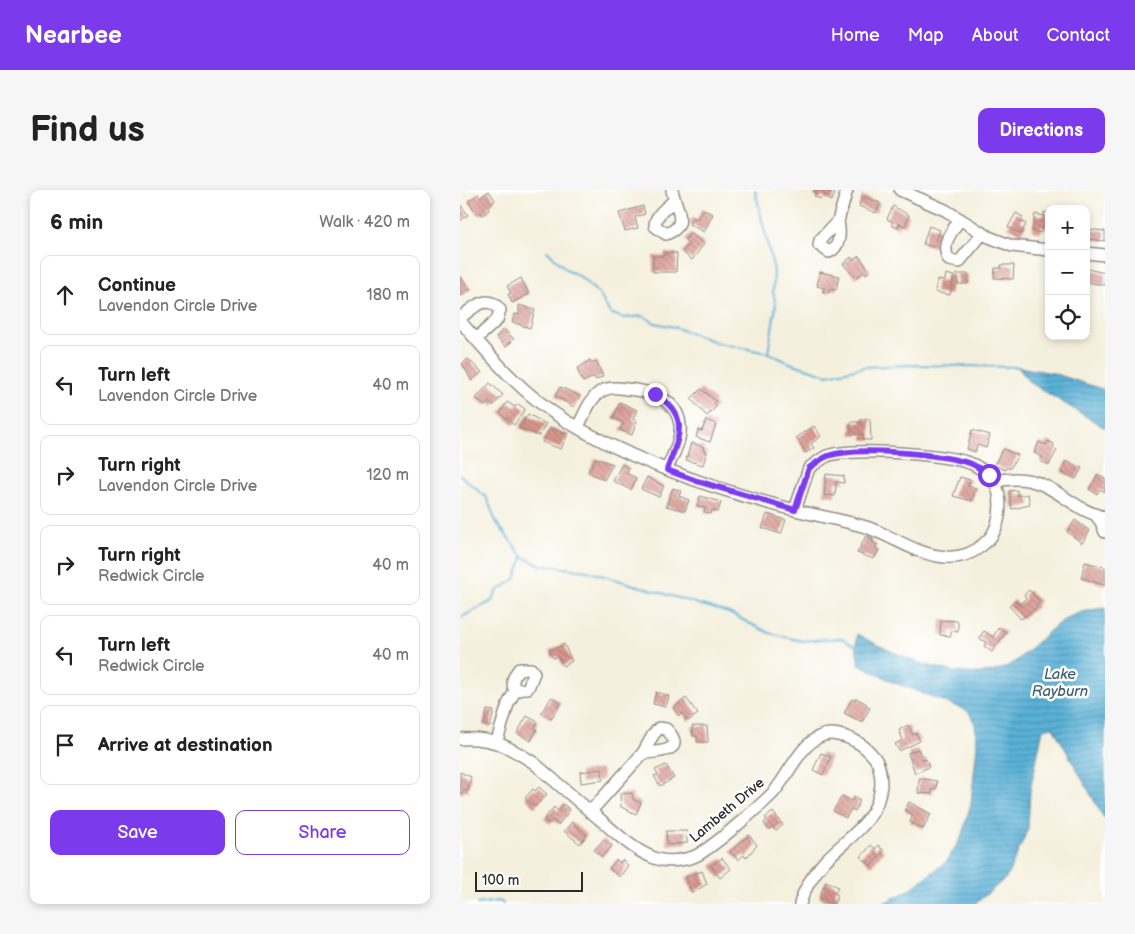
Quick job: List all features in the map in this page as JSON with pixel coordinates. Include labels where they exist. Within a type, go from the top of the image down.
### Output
[{"type":"street","points":[[838,220],[847,190]]},
{"type":"street","points":[[900,190],[934,204],[982,234],[1012,246],[1045,250]]},
{"type":"street","points":[[960,219],[946,240],[944,252],[949,260],[959,262],[982,234]]},
{"type":"street","points":[[1090,254],[1105,255]]},
{"type":"street","points":[[476,339],[496,320],[500,310],[496,304],[481,302],[460,320],[476,339],[522,391],[578,427],[614,446],[667,470],[697,481],[795,510],[866,527],[938,556],[968,556],[978,550],[993,535],[1000,513],[996,483],[989,475],[972,464],[951,459],[904,454],[851,452],[828,456],[809,468],[795,510]]},
{"type":"street","points":[[578,427],[592,401],[604,390],[621,388],[655,394],[672,407],[680,426],[667,470]]},
{"type":"street","points":[[996,483],[1005,479],[1033,480],[1050,486],[1100,516],[1105,532]]},
{"type":"street","points":[[497,741],[508,704],[515,691]]},
{"type":"street","name":"Lambeth Drive","points":[[460,739],[497,741],[534,763],[631,845],[653,858],[675,862],[695,856],[774,792],[812,741],[830,734],[849,737],[865,746],[877,760],[881,779],[880,799],[871,817],[812,876],[800,904]]},
{"type":"street","points":[[590,812],[644,753]]},
{"type":"water","points":[[1018,367],[1053,373],[1105,390],[1105,428],[1029,382]]},
{"type":"water","name":"Lake Rayburn","points":[[1105,608],[1105,820],[1053,727],[1043,729],[1030,791],[1028,829],[1007,877],[975,904],[882,904],[909,890],[946,862],[961,838],[971,803],[977,745],[975,724],[968,711],[893,682],[859,664],[856,647],[857,634],[891,651],[932,666],[973,673],[993,671],[1012,664],[1062,621],[1079,613]]},
{"type":"building","points":[[813,190],[833,190],[832,192],[835,194],[831,201],[822,196],[820,199],[814,196],[816,192]]},
{"type":"building","points":[[489,191],[495,200],[488,208],[489,210],[483,215],[481,212],[478,215],[468,201],[478,194],[480,197]]},
{"type":"building","points":[[862,196],[880,203],[876,213],[859,206]]},
{"type":"building","points":[[460,204],[468,215],[460,221]]},
{"type":"building","points":[[643,206],[645,214],[635,217],[638,228],[625,231],[619,213]]},
{"type":"building","points":[[893,206],[909,215],[905,226],[899,224],[898,228],[891,225],[893,222],[887,219]]},
{"type":"building","points":[[702,209],[713,214],[704,232],[689,224],[693,217],[697,219]]},
{"type":"building","points":[[1044,212],[1045,227],[1042,227],[1041,233],[1032,231],[1035,214],[1044,216]]},
{"type":"building","points":[[1016,213],[1023,217],[1021,221],[1026,224],[1021,234],[1008,227]]},
{"type":"building","points":[[929,226],[940,230],[934,247],[923,244]]},
{"type":"building","points":[[1090,229],[1105,231],[1105,241],[1090,239]]},
{"type":"building","points":[[690,233],[704,244],[692,260],[682,252],[689,244],[685,240]]},
{"type":"building","points":[[664,253],[677,253],[676,272],[653,272],[653,256],[664,256]]},
{"type":"building","points":[[859,256],[870,271],[866,274],[864,272],[856,278],[843,264],[851,257],[853,260]]},
{"type":"building","points":[[1001,265],[1014,265],[1013,279],[994,278],[995,268],[1001,268]]},
{"type":"building","points":[[1090,270],[1105,273],[1105,285],[1090,283]]},
{"type":"building","points":[[820,272],[839,276],[836,290],[830,289],[829,293],[823,292],[824,288],[817,286]]},
{"type":"building","points":[[946,274],[954,276],[950,295],[935,292],[937,280],[945,281]]},
{"type":"building","points":[[957,274],[968,274],[968,284],[958,284]]},
{"type":"building","points":[[460,276],[471,289],[461,296],[460,295]]},
{"type":"building","points":[[521,278],[529,294],[512,303],[508,294],[511,293],[507,286]]},
{"type":"building","points":[[519,305],[535,310],[530,328],[512,322],[515,314],[519,315]]},
{"type":"building","points":[[504,329],[514,339],[506,347],[496,337]]},
{"type":"building","points":[[468,359],[482,372],[472,381],[462,364]]},
{"type":"building","points":[[590,360],[591,363],[596,361],[603,376],[596,380],[594,377],[583,382],[577,369]]},
{"type":"building","points":[[490,383],[503,395],[493,406],[489,402],[485,406],[476,398]]},
{"type":"building","points":[[560,387],[580,396],[574,407],[555,396]]},
{"type":"building","points":[[701,389],[716,401],[714,403],[717,406],[707,416],[691,399]]},
{"type":"building","points":[[507,402],[515,407],[518,404],[525,409],[514,425],[500,413]]},
{"type":"building","points":[[620,402],[637,410],[633,419],[637,421],[632,435],[620,430],[624,423],[613,418]]},
{"type":"building","points":[[528,414],[546,424],[539,436],[519,428]]},
{"type":"building","points":[[861,419],[870,419],[871,440],[863,440],[863,434],[851,435],[851,422],[861,422]]},
{"type":"building","points":[[706,420],[716,424],[710,442],[696,437],[698,430],[702,431]]},
{"type":"building","points":[[814,426],[821,436],[811,444],[814,448],[806,453],[796,438]]},
{"type":"building","points":[[550,428],[568,434],[561,449],[542,442]]},
{"type":"building","points":[[972,430],[990,435],[986,448],[977,445],[975,452],[967,449]]},
{"type":"building","points":[[1048,441],[1054,444],[1053,448],[1057,450],[1049,465],[1040,461],[1042,457],[1034,453],[1039,442],[1046,445]]},
{"type":"building","points":[[691,443],[704,447],[703,450],[707,452],[703,465],[686,460]]},
{"type":"building","points":[[1003,449],[1018,455],[1010,469],[1007,467],[1005,470],[994,465]]},
{"type":"building","points":[[596,458],[613,464],[604,480],[588,472]]},
{"type":"building","points":[[1066,461],[1082,468],[1076,479],[1061,472]]},
{"type":"building","points":[[622,464],[629,468],[626,473],[636,478],[631,490],[613,481]]},
{"type":"building","points":[[826,474],[844,476],[844,483],[836,482],[835,496],[824,495]]},
{"type":"building","points":[[1098,474],[1105,478],[1105,492],[1100,489],[1097,494],[1089,489]]},
{"type":"building","points":[[647,477],[664,486],[659,497],[641,489]]},
{"type":"building","points":[[960,477],[970,480],[968,486],[976,488],[972,501],[953,496]]},
{"type":"building","points":[[673,488],[681,491],[679,496],[689,500],[685,511],[666,506]]},
{"type":"building","points":[[1017,490],[1018,496],[1028,494],[1030,505],[1012,509],[1009,491]]},
{"type":"building","points":[[700,496],[721,502],[718,512],[712,510],[711,514],[704,512],[706,508],[697,506]]},
{"type":"building","points":[[767,514],[786,520],[781,534],[762,528]]},
{"type":"building","points":[[1075,520],[1090,531],[1082,543],[1067,532]]},
{"type":"building","points":[[866,536],[873,540],[872,542],[877,545],[875,548],[879,550],[874,559],[857,553]]},
{"type":"building","points":[[1085,562],[1105,567],[1105,585],[1081,578]]},
{"type":"building","points":[[1029,590],[1040,601],[1036,605],[1037,607],[1021,619],[1009,606],[1014,600],[1019,605],[1026,598],[1024,595]]},
{"type":"building","points":[[941,620],[958,621],[958,632],[951,631],[951,636],[940,635]]},
{"type":"building","points":[[999,627],[1006,632],[992,652],[984,646],[986,642],[979,638],[984,631],[993,637]]},
{"type":"building","points":[[564,644],[572,661],[563,666],[558,656],[553,658],[549,651]]},
{"type":"building","points":[[656,692],[669,696],[666,707],[653,704]]},
{"type":"building","points":[[552,697],[561,703],[551,719],[541,713]]},
{"type":"building","points":[[686,698],[698,714],[688,721],[682,713],[679,716],[673,708]]},
{"type":"building","points":[[856,698],[867,704],[866,706],[870,708],[862,722],[844,713],[852,699],[855,700]]},
{"type":"building","points":[[487,710],[494,711],[490,727],[483,725]]},
{"type":"building","points":[[527,716],[538,722],[531,741],[517,733]]},
{"type":"building","points":[[908,725],[913,735],[916,733],[920,741],[899,751],[895,744],[903,740],[899,730]]},
{"type":"building","points":[[692,726],[707,726],[708,742],[697,742],[697,736],[693,736]]},
{"type":"building","points":[[918,749],[923,760],[926,759],[929,767],[915,773],[908,753]]},
{"type":"building","points":[[821,753],[831,757],[823,775],[813,770]]},
{"type":"building","points":[[666,765],[674,778],[660,786],[654,776],[658,775],[655,770]]},
{"type":"building","points":[[602,769],[603,780],[581,783],[580,772]]},
{"type":"building","points":[[460,772],[471,777],[468,791],[464,790],[462,794],[460,793]]},
{"type":"building","points":[[919,778],[937,781],[936,789],[932,789],[932,794],[918,793]]},
{"type":"building","points":[[539,787],[547,794],[535,807],[525,798],[533,789],[535,791]]},
{"type":"building","points":[[632,793],[633,799],[641,803],[636,814],[621,807],[620,794]]},
{"type":"building","points":[[842,796],[852,801],[854,797],[860,801],[855,811],[851,809],[846,818],[833,811]]},
{"type":"building","points":[[909,802],[931,814],[923,829],[910,822],[913,815],[905,811]]},
{"type":"building","points":[[563,804],[570,810],[558,825],[553,820],[550,824],[544,819],[554,807],[558,811]]},
{"type":"building","points":[[773,812],[783,825],[776,831],[772,827],[769,830],[764,823],[767,820],[765,818]]},
{"type":"building","points":[[572,822],[587,835],[580,844],[564,831]]},
{"type":"building","points":[[666,831],[687,831],[687,843],[667,845]]},
{"type":"building","points":[[749,835],[757,845],[746,858],[744,855],[738,860],[730,851]]},
{"type":"building","points":[[604,839],[612,846],[602,857],[594,850]]},
{"type":"building","points":[[871,845],[875,849],[878,845],[884,851],[871,866],[861,857]]},
{"type":"building","points":[[722,858],[731,869],[720,878],[711,866]]},
{"type":"building","points":[[616,860],[620,863],[622,860],[628,865],[620,877],[609,869]]},
{"type":"building","points":[[702,871],[707,884],[692,893],[686,877]]},
{"type":"building","points":[[826,881],[838,887],[835,893],[838,895],[834,904],[819,897]]},
{"type":"waterway","points":[[755,190],[774,271],[773,292],[776,305],[768,353]]},
{"type":"waterway","points":[[547,251],[568,271],[578,275],[599,294],[610,313],[623,318],[643,316],[655,323],[674,327],[718,343],[768,353],[790,363],[828,375],[864,367],[911,365],[1019,367]]},
{"type":"waterway","points":[[460,475],[487,498],[496,522],[523,557],[541,565],[587,571],[729,613],[769,633],[802,641],[841,638],[857,647]]},
{"type":"waterway","points":[[460,618],[492,601],[497,591],[515,579],[523,557]]},
{"type":"waterway","points":[[477,904],[500,901],[503,904]]},
{"type":"route","points":[[655,394],[668,402],[677,413],[680,426],[678,439],[667,470],[697,481],[795,510],[809,468],[828,456],[851,452],[877,452],[951,459],[972,464],[989,475]]}]
